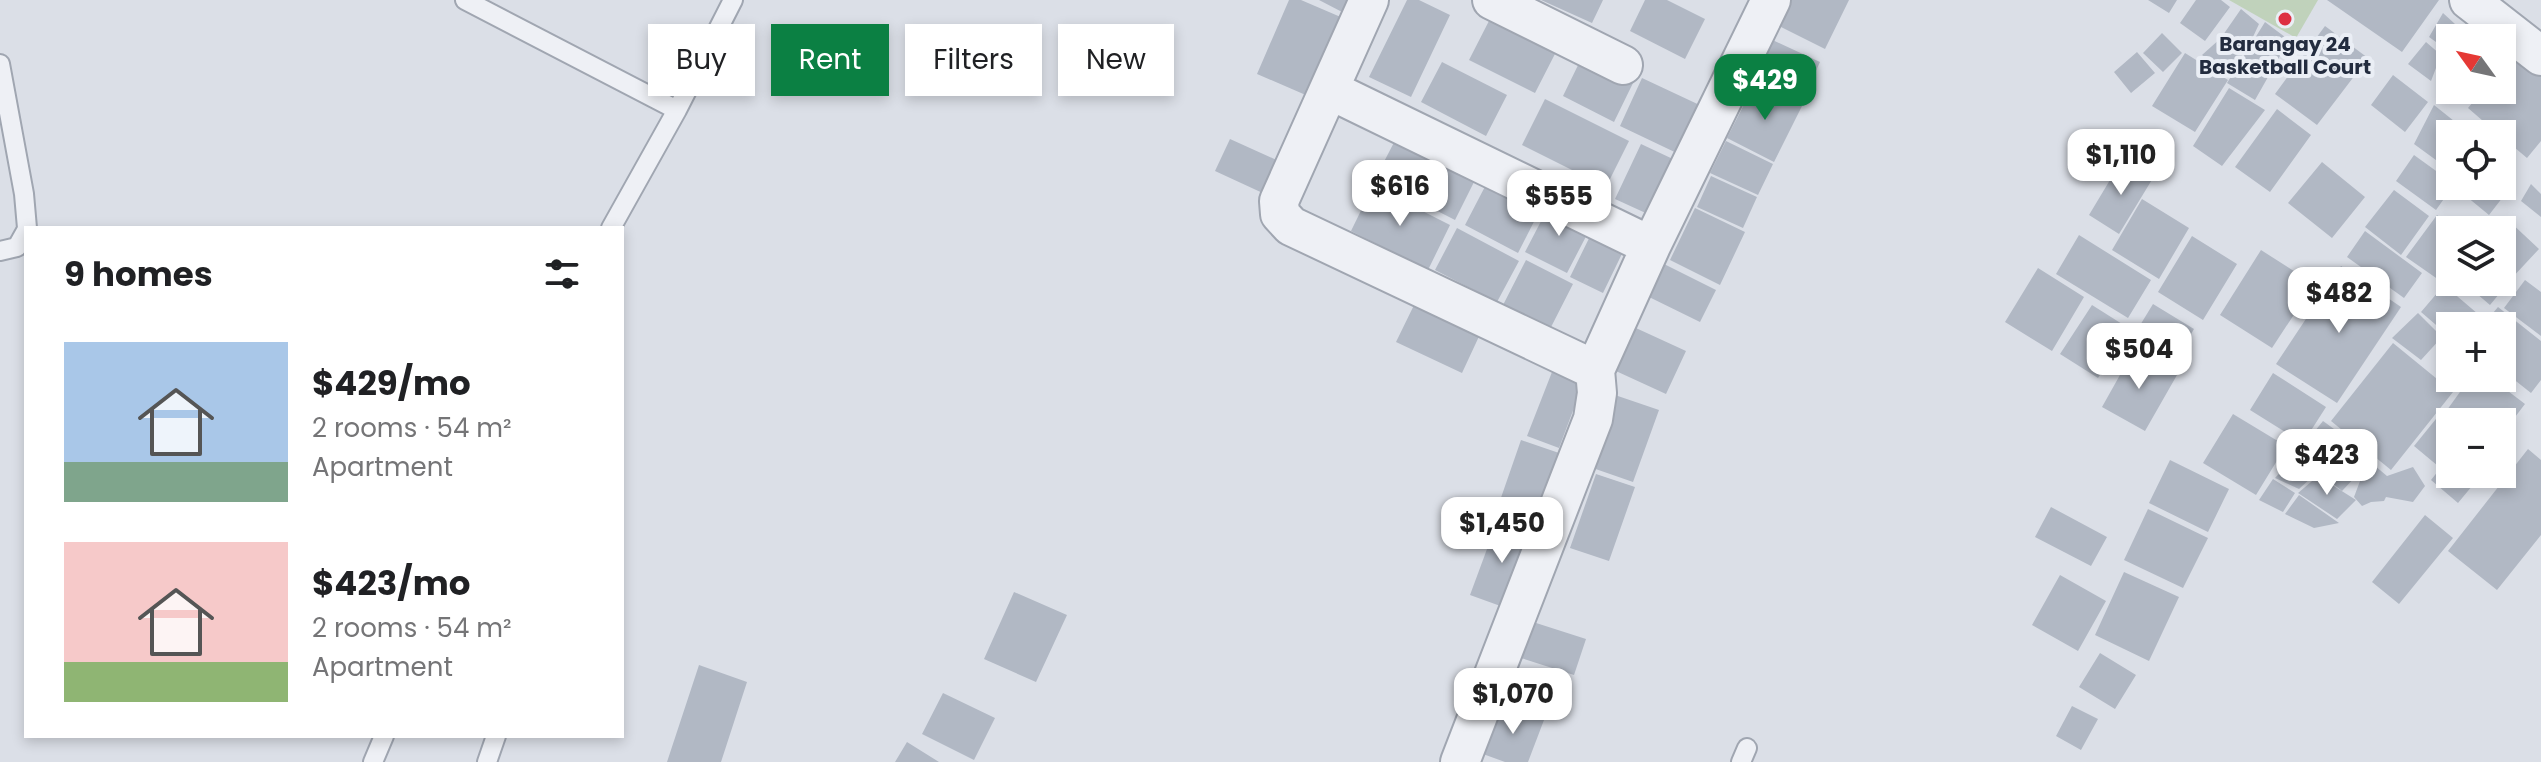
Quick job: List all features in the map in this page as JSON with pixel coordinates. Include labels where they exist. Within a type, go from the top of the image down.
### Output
[{"type":"street","points":[[1369,0],[1279,201],[1280,214],[1291,226],[1595,370]]},
{"type":"street","points":[[1492,0],[1623,65]]},
{"type":"street","points":[[1460,762],[1593,419],[1597,393],[1595,370],[1651,246],[1771,0]]},
{"type":"street","points":[[2469,0],[2541,56]]},
{"type":"street","points":[[1330,90],[1651,246]]},
{"type":"lane","points":[[465,0],[677,110]]},
{"type":"lane","points":[[612,226],[677,110],[733,0]]},
{"type":"lane","points":[[0,64],[24,194],[27,226]]},
{"type":"lane","points":[[0,251],[17,247],[24,235]]},
{"type":"lane","points":[[373,762],[383,738]]},
{"type":"lane","points":[[487,762],[495,738]]},
{"type":"green space","name":"Barangay 24 Basketball Court","points":[[2229,0],[2318,0],[2296,38]]},
{"type":"building","points":[[1289,0],[1301,0],[1343,18],[1308,96],[1257,74]]},
{"type":"building","points":[[1319,0],[1351,0],[1344,13]]},
{"type":"building","points":[[1407,0],[1419,0],[1450,15],[1411,97],[1369,77]]},
{"type":"building","points":[[1541,0],[1603,0],[1592,23]]},
{"type":"building","points":[[1645,0],[1667,0],[1705,19],[1685,59],[1630,31]]},
{"type":"building","points":[[1792,0],[1849,0],[1825,49],[1779,26]]},
{"type":"building","points":[[2148,0],[2177,0],[2169,13]]},
{"type":"building","points":[[2196,0],[2221,0],[2230,7],[2205,41],[2180,23]]},
{"type":"building","points":[[2327,0],[2439,0],[2402,52]]},
{"type":"building","points":[[2241,9],[2259,24],[2246,52],[2223,35]]},
{"type":"building","points":[[2443,13],[2455,24],[2437,24]]},
{"type":"building","points":[[1491,17],[1557,50],[1535,93],[1469,60]]},
{"type":"building","points":[[2265,22],[2289,40],[2255,100],[2227,83]]},
{"type":"building","points":[[2436,25],[2436,42],[2429,37]]},
{"type":"building","points":[[2325,26],[2368,58],[2317,125],[2275,94]]},
{"type":"building","points":[[2162,33],[2182,53],[2163,72],[2143,53]]},
{"type":"building","points":[[1766,37],[1820,62],[1802,101],[1749,78]]},
{"type":"building","points":[[2221,38],[2243,54],[2229,73],[2202,55]]},
{"type":"building","points":[[2426,42],[2436,51],[2436,68],[2431,81],[2408,64]]},
{"type":"building","points":[[2137,52],[2155,73],[2131,93],[2114,72]]},
{"type":"building","points":[[2516,52],[2541,72],[2541,141],[2527,158],[2516,149],[2516,120],[2482,120],[2468,108],[2471,104],[2516,104]]},
{"type":"building","points":[[2185,53],[2228,80],[2195,132],[2152,106]]},
{"type":"building","points":[[1582,57],[1633,83],[1614,122],[1563,96]]},
{"type":"building","points":[[1442,62],[1507,95],[1486,136],[1421,102]]},
{"type":"building","points":[[2393,75],[2428,102],[2405,132],[2371,105]]},
{"type":"building","points":[[1642,78],[1706,108],[1683,156],[1620,126]]},
{"type":"building","points":[[1755,83],[1802,106],[1774,162],[1727,138]]},
{"type":"building","points":[[2229,88],[2265,110],[2222,166],[2193,146]]},
{"type":"building","points":[[1545,99],[1629,141],[1606,187],[1522,145]]},
{"type":"building","points":[[2434,105],[2453,120],[2436,120],[2436,160],[2414,144]]},
{"type":"building","points":[[2277,109],[2311,135],[2270,192],[2235,167]]},
{"type":"building","points":[[1401,129],[1480,170],[1455,220],[1375,179]]},
{"type":"building","points":[[1230,139],[1281,162],[1267,195],[1215,171]]},
{"type":"building","points":[[1726,141],[1773,164],[1758,195],[1710,173]]},
{"type":"building","points":[[1641,144],[1675,160],[1650,215],[1615,199]]},
{"type":"building","points":[[2414,155],[2436,171],[2436,200],[2443,200],[2436,210],[2396,181]]},
{"type":"building","points":[[2122,160],[2153,178],[2119,234],[2089,215]]},
{"type":"building","points":[[2322,162],[2365,197],[2332,238],[2288,203]]},
{"type":"building","points":[[1491,175],[1544,202],[1518,253],[1465,225]]},
{"type":"building","points":[[1711,176],[1757,197],[1743,228],[1697,207]]},
{"type":"building","points":[[2531,184],[2541,194],[2541,217],[2521,201]]},
{"type":"building","points":[[1373,186],[1450,225],[1428,270],[1351,231]]},
{"type":"building","points":[[2394,190],[2429,216],[2401,255],[2365,227]]},
{"type":"building","points":[[2142,199],[2189,228],[2159,279],[2112,250]]},
{"type":"building","points":[[2471,200],[2501,200],[2489,215]]},
{"type":"building","points":[[1551,202],[1593,223],[1567,273],[1525,252]]},
{"type":"building","points":[[1695,208],[1745,232],[1720,285],[1670,260]]},
{"type":"building","points":[[1600,216],[1633,231],[1603,293],[1570,277]]},
{"type":"building","points":[[2436,216],[2436,278],[2406,257]]},
{"type":"building","points":[[2516,227],[2539,249],[2516,274]]},
{"type":"building","points":[[1457,228],[1519,261],[1497,302],[1435,270]]},
{"type":"building","points":[[2365,231],[2422,273],[2404,298],[2347,257]]},
{"type":"building","points":[[2079,235],[2151,280],[2128,318],[2056,274]]},
{"type":"building","points":[[2192,236],[2237,264],[2203,320],[2158,292]]},
{"type":"building","points":[[2261,250],[2314,284],[2272,348],[2220,315]]},
{"type":"building","points":[[1526,260],[1573,284],[1549,331],[1502,307]]},
{"type":"building","points":[[1662,263],[1716,290],[1700,322],[1647,296]]},
{"type":"building","points":[[2341,266],[2401,307],[2337,403],[2276,364]]},
{"type":"building","points":[[2038,268],[2084,297],[2052,351],[2005,322]]},
{"type":"building","points":[[2525,280],[2541,292],[2541,336],[2516,317],[2516,312],[2504,308]]},
{"type":"building","points":[[2436,294],[2457,296],[2476,312],[2436,312],[2436,325],[2421,312]]},
{"type":"building","points":[[2479,296],[2497,296],[2490,305]]},
{"type":"building","points":[[1417,299],[1482,330],[1462,373],[1396,342]]},
{"type":"building","points":[[2153,304],[2194,329],[2173,365],[2131,340]]},
{"type":"building","points":[[2092,305],[2130,329],[2098,378],[2060,354]]},
{"type":"building","points":[[2418,313],[2436,331],[2436,344],[2421,360],[2392,338]]},
{"type":"building","points":[[2516,321],[2541,341],[2541,380],[2531,393],[2516,381]]},
{"type":"building","points":[[1625,323],[1686,351],[1666,394],[1605,366]]},
{"type":"building","points":[[2393,343],[2436,378],[2436,392],[2453,392],[2440,408],[2436,408],[2436,413],[2391,470],[2331,421]]},
{"type":"building","points":[[2134,350],[2177,375],[2145,431],[2102,407]]},
{"type":"building","points":[[1552,372],[1583,384],[1559,448],[1527,436]]},
{"type":"building","points":[[2273,373],[2326,407],[2303,443],[2250,410]]},
{"type":"building","points":[[2460,392],[2509,392],[2525,404],[2516,416],[2516,408],[2448,408]]},
{"type":"building","points":[[1612,394],[1659,410],[1633,482],[1587,466]]},
{"type":"building","points":[[2233,414],[2286,446],[2256,495],[2203,463]]},
{"type":"building","points":[[2436,419],[2436,464],[2414,446]]},
{"type":"building","points":[[2323,421],[2345,437],[2325,456],[2306,442]]},
{"type":"building","points":[[2347,438],[2364,453],[2358,474],[2342,491],[2318,472],[2332,460]]},
{"type":"building","points":[[1521,440],[1559,453],[1533,528],[1495,515]]},
{"type":"building","points":[[2299,445],[2321,456],[2313,476],[2299,489],[2275,478],[2289,463]]},
{"type":"building","points":[[2528,449],[2541,460],[2541,535],[2497,590],[2448,551],[2497,488],[2516,488],[2516,464]]},
{"type":"building","points":[[2170,460],[2229,489],[2208,532],[2149,503]]},
{"type":"building","points":[[2368,460],[2387,476],[2413,467],[2425,486],[2413,502],[2386,497],[2384,501],[2362,506],[2354,497]]},
{"type":"building","points":[[1596,474],[1635,487],[1609,561],[1570,548]]},
{"type":"building","points":[[2318,476],[2356,500],[2337,519],[2298,493]]},
{"type":"building","points":[[2273,479],[2295,493],[2283,512],[2259,500]]},
{"type":"building","points":[[2440,488],[2470,488],[2458,503]]},
{"type":"building","points":[[2299,495],[2339,523],[2314,528],[2285,514]]},
{"type":"building","points":[[2051,507],[2107,537],[2091,566],[2035,537]]},
{"type":"building","points":[[2148,509],[2208,538],[2183,588],[2124,560]]},
{"type":"building","points":[[2425,515],[2453,538],[2399,604],[2372,582]]},
{"type":"building","points":[[1497,522],[1533,535],[1506,608],[1470,595]]},
{"type":"building","points":[[2124,572],[2179,597],[2149,661],[2095,635]]},
{"type":"building","points":[[2060,575],[2106,601],[2078,651],[2032,625]]},
{"type":"building","points":[[1014,592],[1067,615],[1036,682],[984,659]]},
{"type":"building","points":[[1533,622],[1586,639],[1574,675],[1521,658]]},
{"type":"building","points":[[2100,653],[2136,675],[2115,709],[2079,687]]},
{"type":"building","points":[[699,665],[747,682],[721,762],[667,762]]},
{"type":"building","points":[[1522,672],[1568,688],[1557,720],[1511,704]]},
{"type":"building","points":[[943,693],[995,718],[974,760],[922,734]]},
{"type":"building","points":[[1501,705],[1544,720],[1528,762],[1505,762],[1483,754]]},
{"type":"building","points":[[2072,706],[2098,719],[2081,750],[2056,736]]},
{"type":"building","points":[[907,742],[939,762],[895,762]]},
{"type":"place","name":"Barangay 24 Basketball Court","points":[[2285,19]]}]
